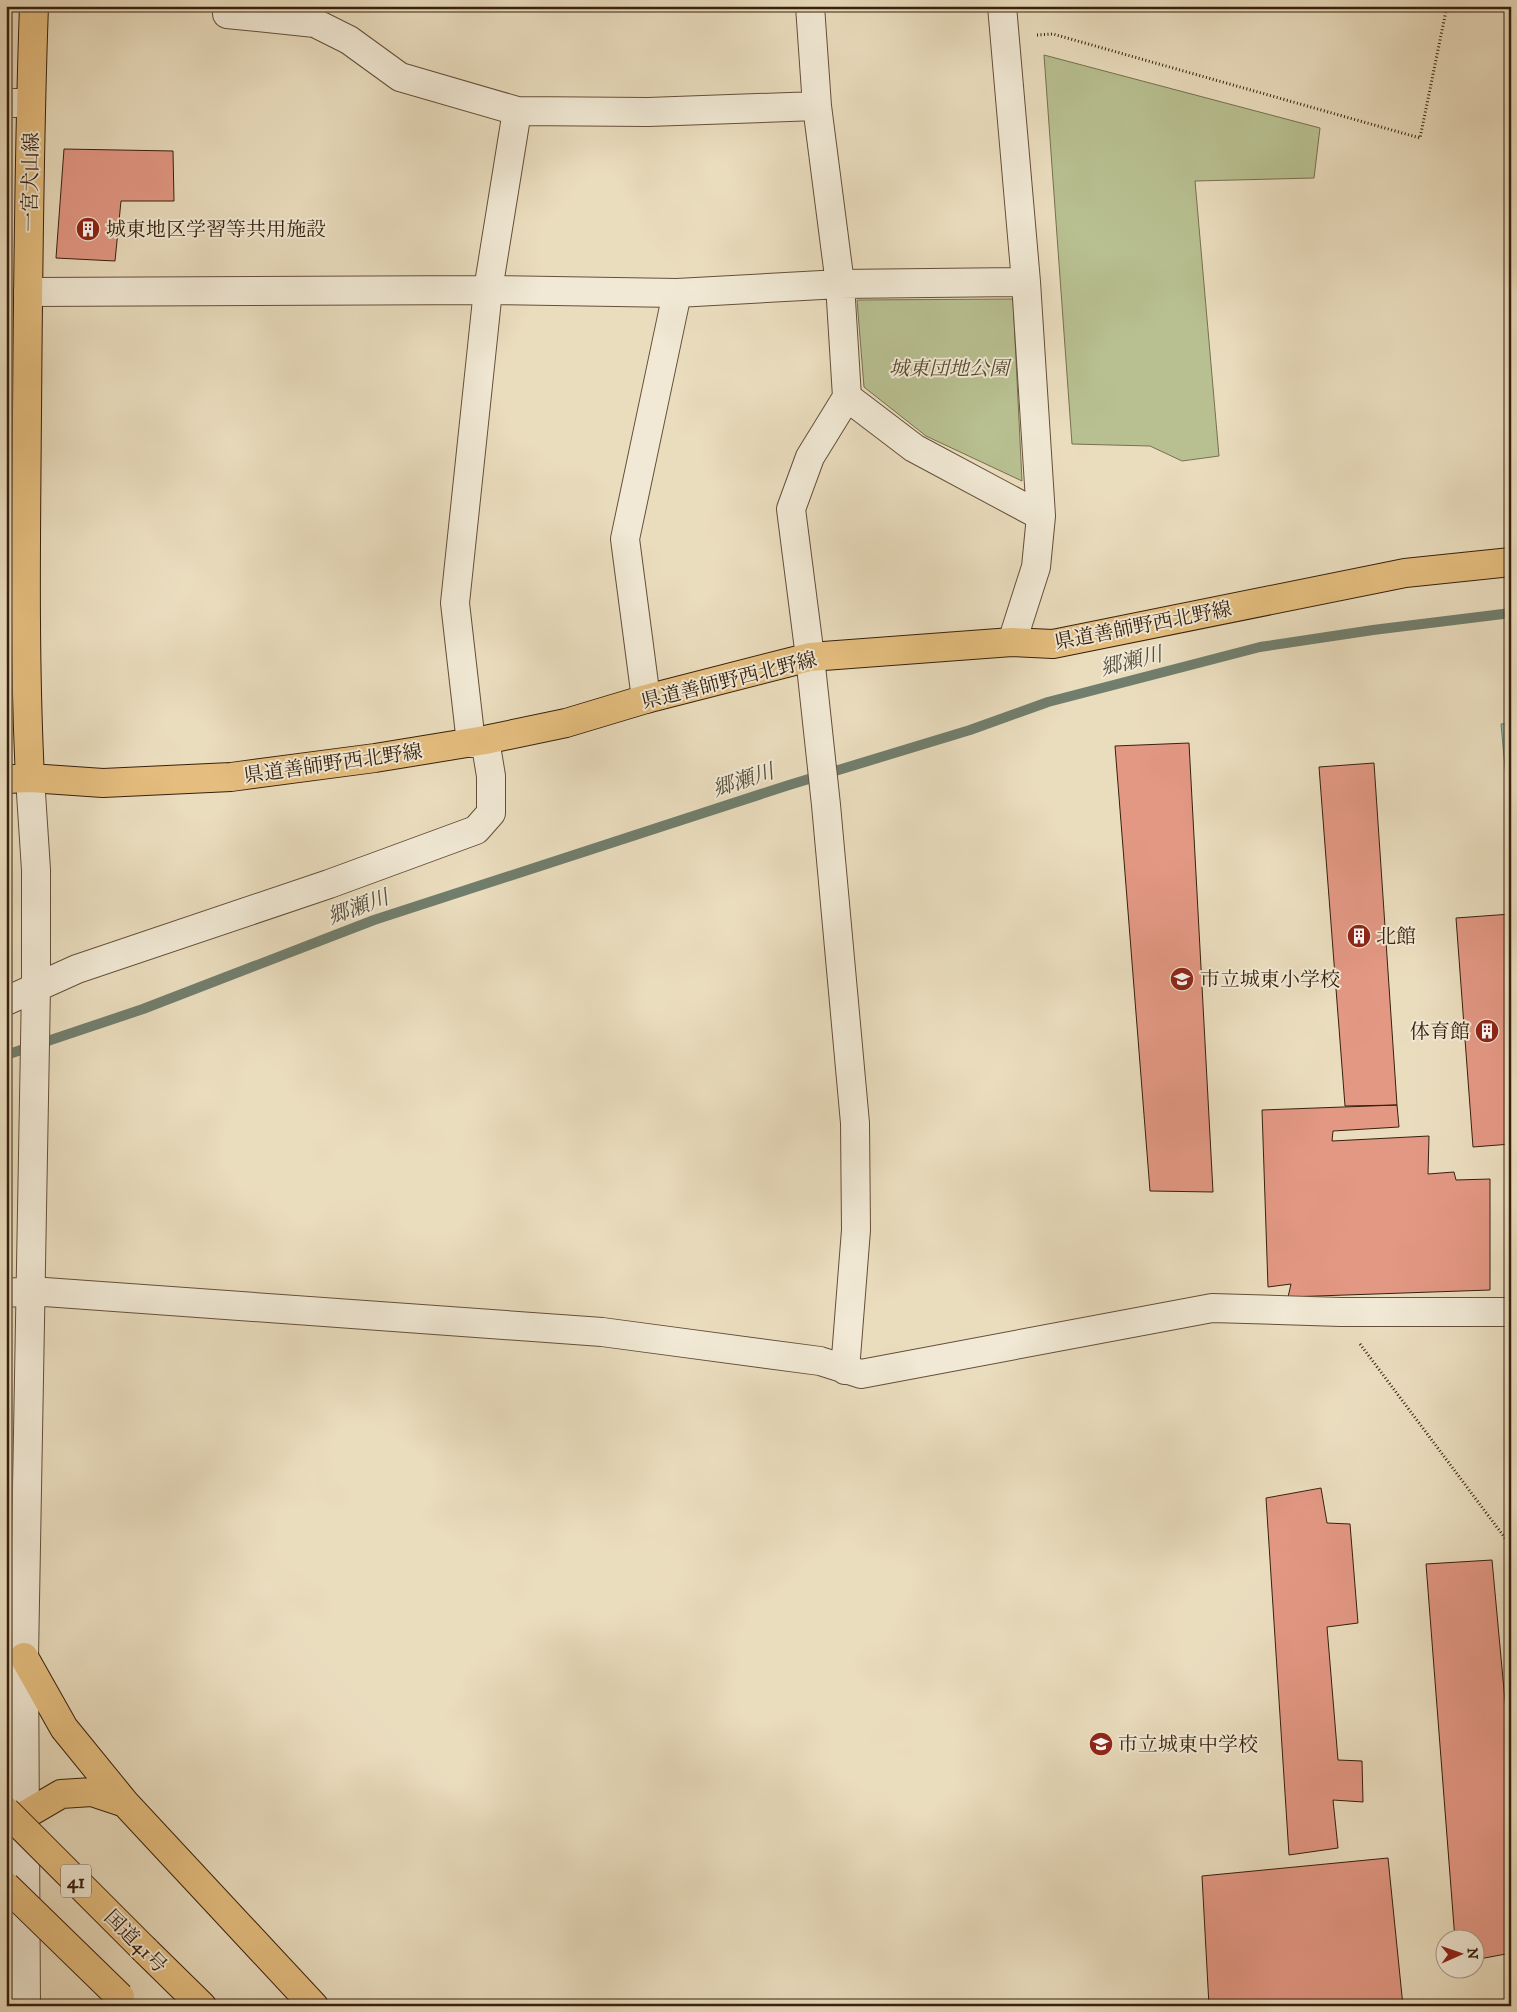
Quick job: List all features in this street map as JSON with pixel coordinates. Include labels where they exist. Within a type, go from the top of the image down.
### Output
[{"type":"main road","name":"一宮犬山線","points":[[18,778],[26,701],[28,292],[18,103],[34,6]]},
{"type":"main road","name":"県道善師野西北野線","points":[[18,778],[103,783],[231,777],[375,758],[478,741],[566,723],[646,699],[810,657],[1012,642],[1053,644],[1405,573],[1511,562]]},
{"type":"main road","points":[[24,1658],[64,1728],[125,1803],[314,2006]]},
{"type":"main road","points":[[16,1813],[61,1794],[92,1792],[125,1803]]},
{"type":"main road","name":"国道41号","points":[[16,1813],[145,1950],[202,2006]]},
{"type":"main road","name":"41","points":[[6,1886],[125,2001]]},
{"type":"street","points":[[228,6],[227,14],[315,24],[349,40],[400,77],[517,111],[648,112],[817,106]]},
{"type":"street","points":[[810,6],[817,106],[840,284],[847,397],[810,457],[792,509],[826,805],[855,1123],[856,1230],[845,1370]]},
{"type":"street","points":[[1002,6],[1026,282],[1041,516],[1036,567],[1012,642]]},
{"type":"street","points":[[6,1001],[77,969],[329,884],[476,830],[491,813],[491,776],[478,741],[455,604],[488,290],[517,111]]},
{"type":"street","points":[[28,292],[488,290],[677,293],[840,284],[1026,282]]},
{"type":"street","points":[[646,699],[625,539],[677,293]]},
{"type":"street","points":[[847,397],[914,448],[1041,516]]},
{"type":"street","points":[[18,778],[36,870],[36,1069],[19,1292],[24,1658],[16,1813],[16,1945],[26,2006]]},
{"type":"street","points":[[19,1292],[602,1332],[820,1361],[860,1374],[1212,1308],[1341,1312],[1511,1312]]},
{"type":"path","points":[[1004,35],[1053,34],[1420,138],[1447,6]]},
{"type":"path","points":[[1341,1312],[1364,1352],[1511,1546]]},
{"type":"green space","points":[[1044,55],[1320,128],[1314,178],[1195,181],[1219,456],[1182,461],[1150,446],[1072,444]]},
{"type":"green space","name":"城東団地公園","points":[[1013,299],[1022,481],[926,436],[864,387],[857,300]]},
{"type":"shaded area","points":[[1511,723],[1511,811],[1509,811],[1501,724]]},
{"type":"building","name":"城東地区学習等共用施設","points":[[64,149],[173,151],[174,201],[121,201],[115,261],[56,258]]},
{"type":"building","points":[[1189,743],[1213,1192],[1150,1191],[1115,746]]},
{"type":"building","name":"北館","points":[[1374,763],[1397,1105],[1345,1106],[1319,767]]},
{"type":"building","name":"体育館","points":[[1511,914],[1511,1144],[1473,1147],[1456,918]]},
{"type":"building","points":[[1397,1105],[1399,1127],[1333,1131],[1332,1141],[1429,1136],[1428,1174],[1454,1172],[1456,1180],[1490,1179],[1490,1290],[1288,1297],[1291,1284],[1268,1287],[1262,1110]]},
{"type":"building","points":[[1321,1488],[1327,1523],[1350,1524],[1358,1623],[1327,1627],[1338,1760],[1362,1761],[1363,1802],[1333,1800],[1338,1848],[1289,1855],[1266,1498]]},
{"type":"building","points":[[1492,1560],[1511,1766],[1511,1953],[1484,1958],[1484,1930],[1454,1930],[1426,1564]]},
{"type":"building","points":[[1388,1858],[1403,2006],[1209,2006],[1202,1876]]},
{"type":"waterway","name":"郷瀬川","points":[[6,1055],[143,1009],[374,920],[789,785],[970,730],[1048,702],[1260,647],[1373,630],[1511,613]]},
{"type":"place","name":"城東地区学習等共用施設","points":[[88,229]]},
{"type":"place","name":"北館","points":[[1359,936]]},
{"type":"place","name":"市立城東小学校","points":[[1182,979]]},
{"type":"place","name":"体育館","points":[[1487,1031]]},
{"type":"place","name":"市立城東中学校","points":[[1101,1744]]}]
